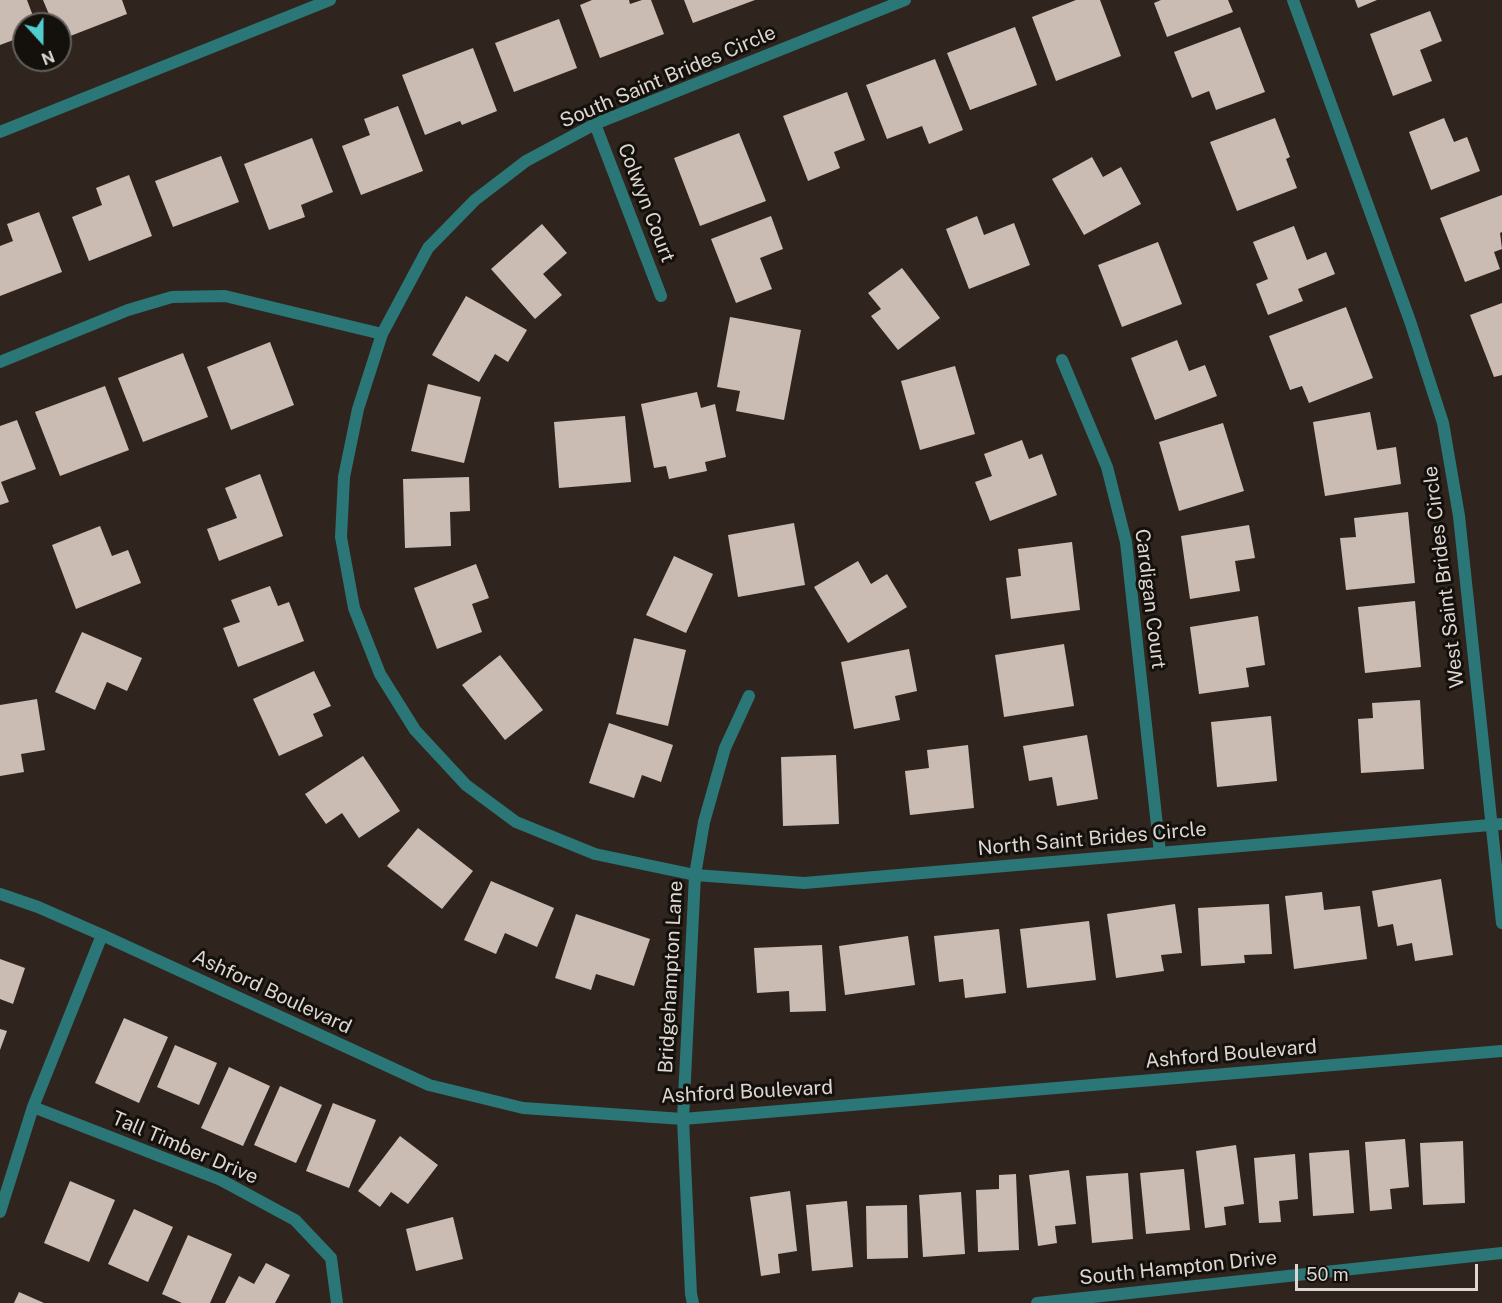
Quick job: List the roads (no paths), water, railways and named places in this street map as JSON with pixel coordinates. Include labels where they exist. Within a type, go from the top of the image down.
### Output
[{"type":"street","points":[[0,132],[330,0]]},
{"type":"street","name":"South Saint Brides Circle","points":[[695,875],[595,854],[516,822],[466,785],[415,730],[380,674],[354,608],[341,537],[344,477],[358,410],[382,334],[428,248],[475,200],[526,161],[595,124],[905,0]]},
{"type":"street","name":"West Saint Brides Circle","points":[[1293,0],[1410,321],[1443,423],[1459,516],[1497,825],[1502,923]]},
{"type":"street","name":"Colwyn Court","points":[[595,124],[661,296]]},
{"type":"street","points":[[0,362],[128,310],[172,297],[225,296],[382,334]]},
{"type":"street","name":"Cardigan Court","points":[[1062,360],[1107,467],[1126,542],[1160,853]]},
{"type":"street","name":"Bridgehampton Lane","points":[[693,1303],[690,1294],[683,1119],[695,875],[704,822],[725,748],[749,696]]},
{"type":"street","name":"North Saint Brides Circle","points":[[695,875],[804,883],[1497,825]]},
{"type":"street","name":"Ashford Boulevard","points":[[0,894],[38,907],[102,935],[429,1085],[524,1108],[683,1119],[1502,1051]]},
{"type":"street","points":[[0,1212],[33,1107],[102,935]]},
{"type":"street","name":"Tall Timber Drive","points":[[33,1107],[221,1180],[295,1220],[331,1258],[337,1303]]},
{"type":"street","name":"South Hampton Drive","points":[[1037,1303],[1502,1253]]}]
